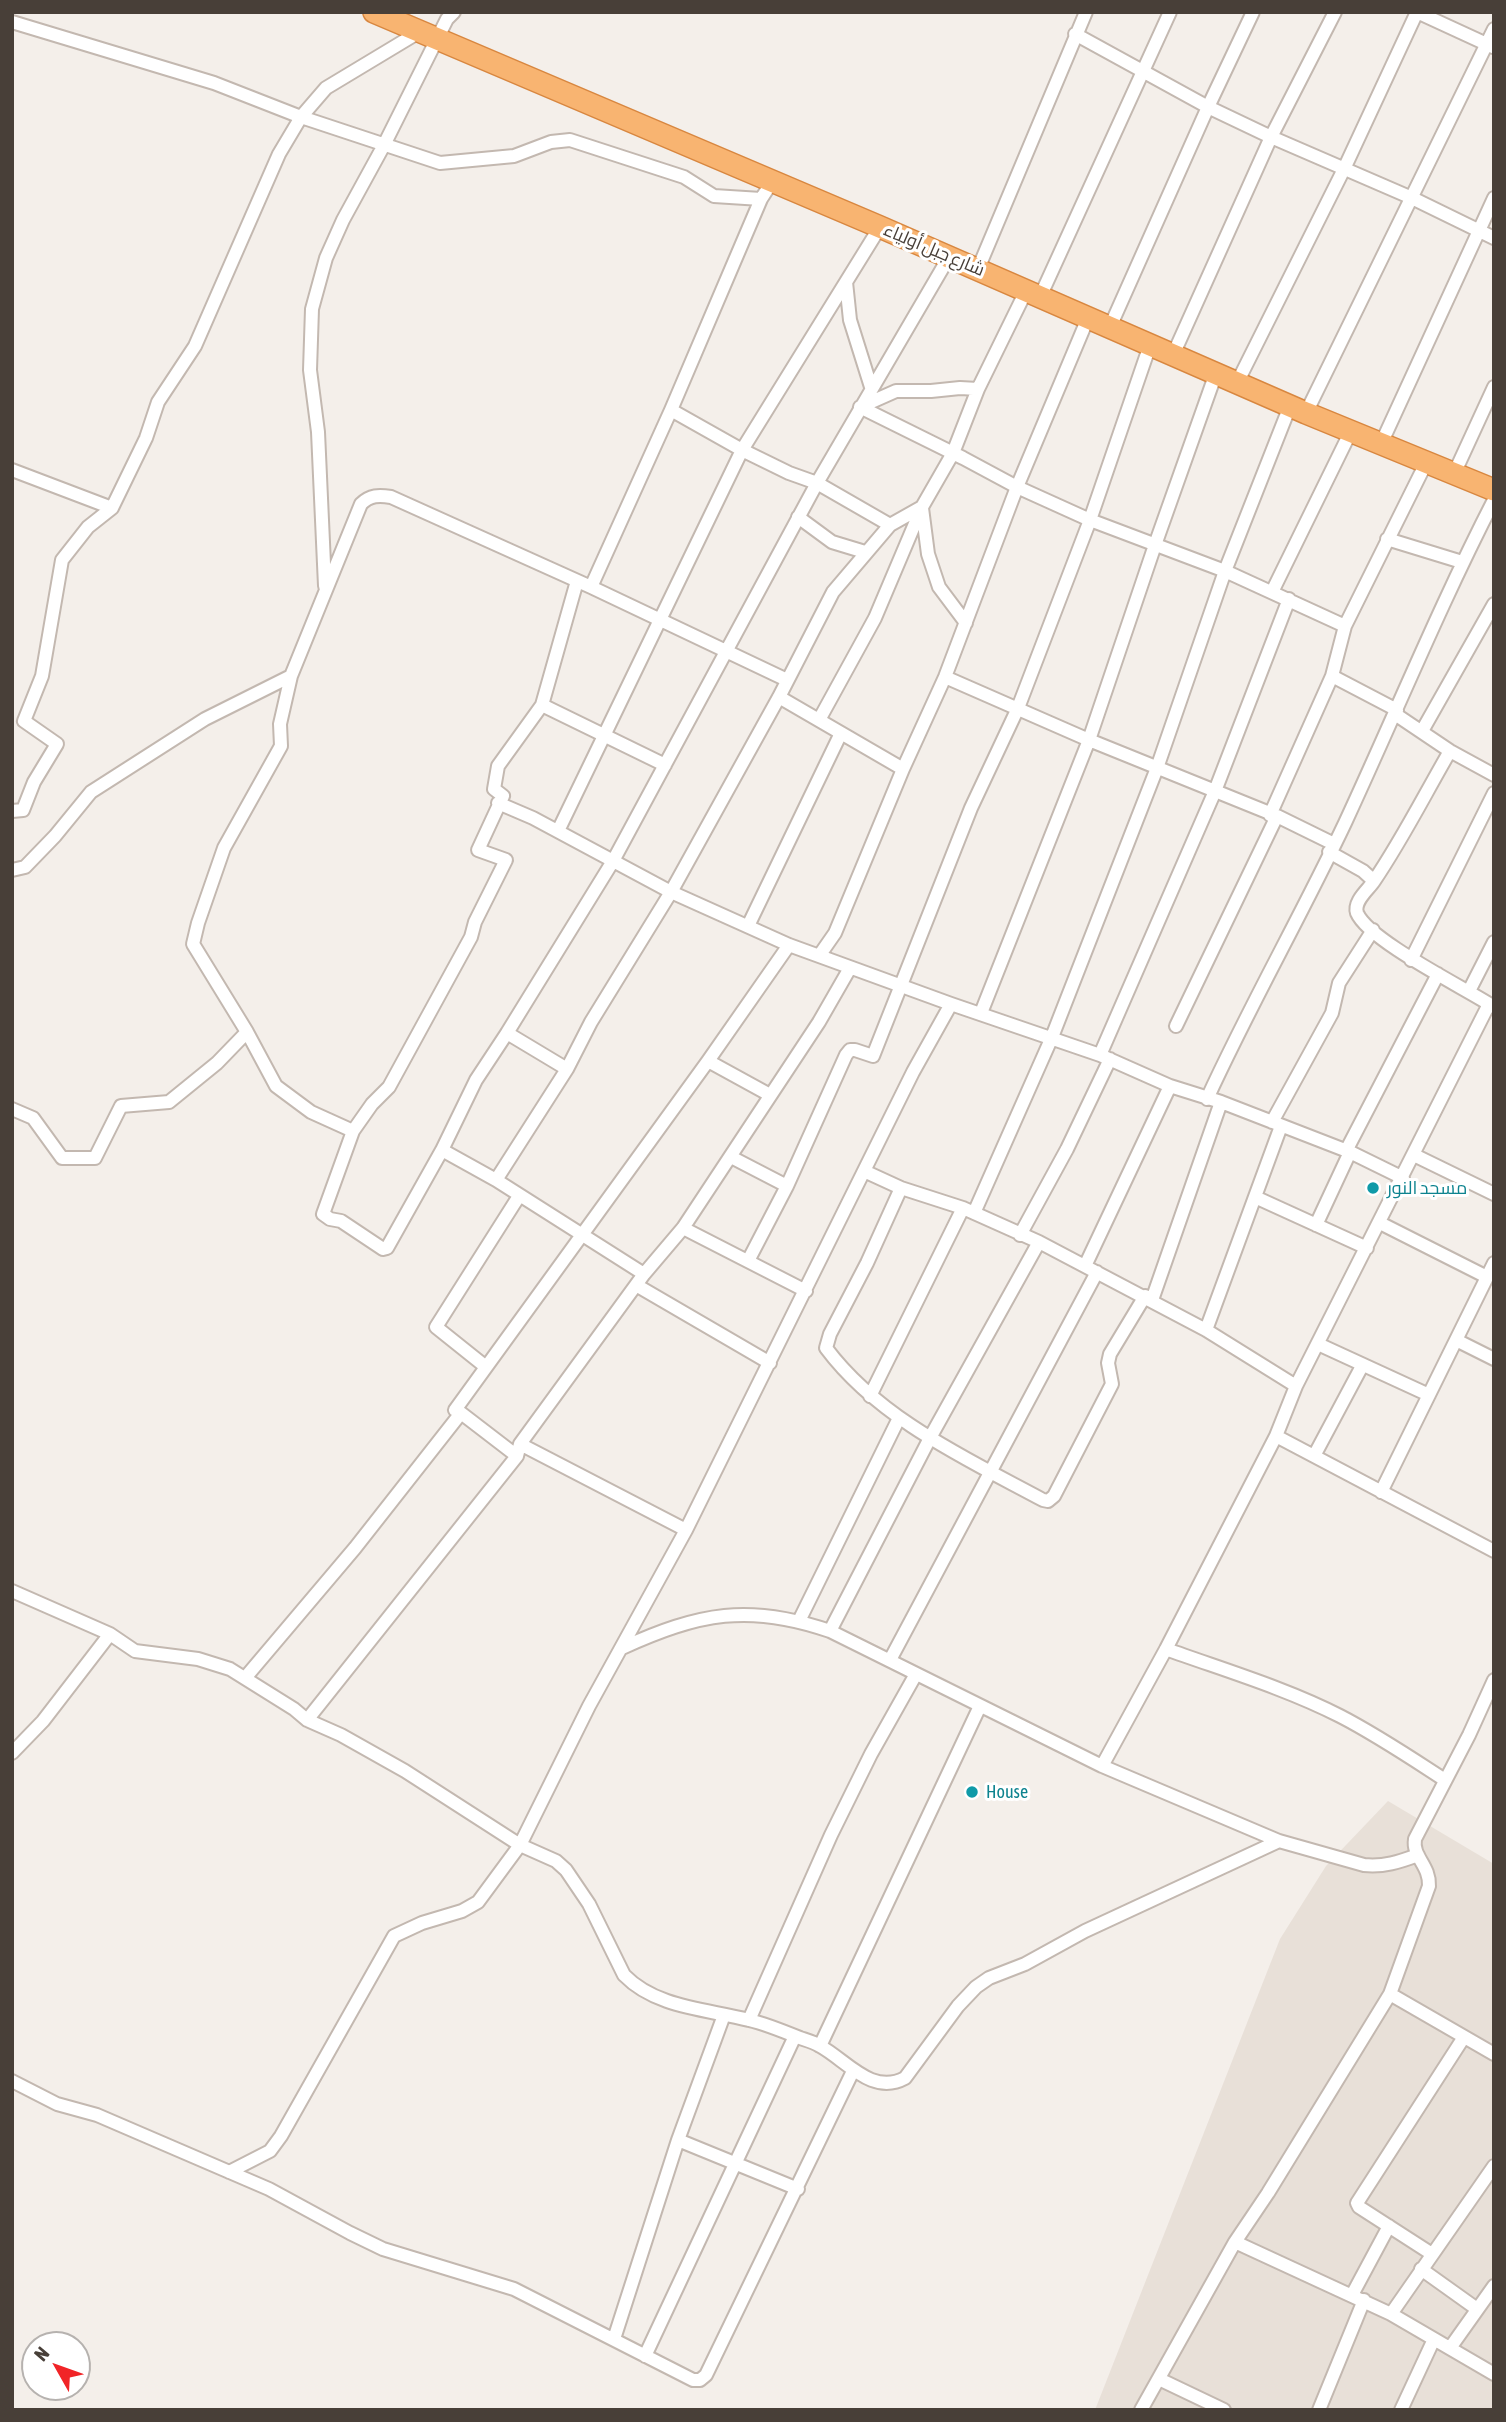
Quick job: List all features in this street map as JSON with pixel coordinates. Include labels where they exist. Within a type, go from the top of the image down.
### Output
[{"type":"highway","name":"شارع جبل أولياء","points":[[374,12],[767,190],[880,227],[1237,383],[1494,490]]},
{"type":"street","points":[[12,811],[23,810],[34,782],[57,744],[24,720],[42,676],[62,559],[88,527],[112,508],[146,438],[158,402],[195,346],[279,154],[301,117],[326,88],[429,36],[454,12]]},
{"type":"street","points":[[978,269],[1086,12]]},
{"type":"street","points":[[819,720],[875,618],[922,507],[953,453],[978,389],[1033,294],[1170,12]]},
{"type":"street","points":[[1110,327],[1253,12]]},
{"type":"street","points":[[1173,355],[1271,137],[1335,12]]},
{"type":"street","points":[[1237,383],[1344,169],[1417,12],[1490,46]]},
{"type":"street","points":[[12,22],[214,83],[301,117],[440,163],[514,156],[551,142],[570,140],[684,177],[714,196],[767,190]]},
{"type":"street","points":[[870,1396],[968,1210],[1052,1037],[1157,768],[1225,571],[1298,409],[1412,198],[1490,46],[1494,29]]},
{"type":"street","points":[[1075,34],[1208,107],[1412,198],[1494,238]]},
{"type":"street","points":[[325,590],[318,432],[310,370],[312,309],[326,258],[343,219],[384,145],[429,36]]},
{"type":"street","points":[[591,587],[767,190]]},
{"type":"street","points":[[1381,443],[1494,198]]},
{"type":"street","points":[[558,831],[742,450],[880,227]]},
{"type":"street","points":[[577,581],[542,705],[498,766],[494,789],[503,796],[478,849],[506,860],[475,922],[471,937],[389,1087],[372,1104],[353,1131],[323,1214],[330,1219],[341,1221],[383,1248],[387,1248],[442,1150],[476,1080],[613,861],[798,517],[948,257]]},
{"type":"street","points":[[846,281],[849,320],[871,387]]},
{"type":"street","points":[[819,956],[835,933],[945,677],[1017,487],[1088,318]]},
{"type":"street","points":[[748,1261],[787,1186],[849,1050],[873,1056],[971,808],[1018,708],[1090,520],[1150,345]]},
{"type":"street","points":[[981,1013],[1089,740],[1216,373]]},
{"type":"street","points":[[860,407],[896,391],[931,391],[960,387],[978,389]]},
{"type":"street","points":[[1454,474],[1494,387]]},
{"type":"street","points":[[860,407],[1017,487],[1090,520],[1225,571],[1345,626]]},
{"type":"street","points":[[671,410],[742,450],[789,473],[817,483],[890,525]]},
{"type":"street","points":[[1272,592],[1351,431]]},
{"type":"street","points":[[1176,1026],[1274,816],[1332,676],[1345,626],[1426,463]]},
{"type":"street","points":[[12,470],[112,508]]},
{"type":"street","points":[[353,1131],[311,1112],[276,1086],[247,1031],[194,944],[198,923],[223,848],[281,746],[280,724],[291,676],[361,504],[366,498],[381,495],[391,497],[591,587],[787,680]]},
{"type":"street","points":[[1208,1099],[1237,1034],[1396,712],[1462,562],[1494,500]]},
{"type":"street","points":[[922,507],[928,554],[939,587],[965,622]]},
{"type":"street","points":[[496,1180],[567,1069],[591,1022],[671,892],[779,697],[833,592],[890,525],[922,507]]},
{"type":"street","points":[[798,517],[832,542],[865,552]]},
{"type":"street","points":[[1387,539],[1462,562]]},
{"type":"street","points":[[1020,1235],[1067,1149],[1215,791],[1289,599]]},
{"type":"street","points":[[1422,731],[1494,604]]},
{"type":"street","points":[[12,870],[25,867],[91,792],[205,719],[291,676]]},
{"type":"street","points":[[1332,676],[1396,712],[1450,751],[1494,775]]},
{"type":"street","points":[[945,677],[1274,816],[1331,848],[1374,881]]},
{"type":"street","points":[[779,697],[904,769]]},
{"type":"street","points":[[542,705],[665,765]]},
{"type":"street","points":[[748,926],[841,733]]},
{"type":"street","points":[[1102,1766],[1276,1436],[1296,1386],[1492,1005],[1411,960],[1373,930],[1356,909],[1357,903],[1374,881],[1450,751]]},
{"type":"street","points":[[1411,960],[1494,793]]},
{"type":"street","points":[[498,803],[558,831],[671,892],[789,945],[1105,1057],[1170,1086],[1221,1102],[1348,1152],[1403,1178]]},
{"type":"street","points":[[1206,1330],[1255,1198],[1277,1124],[1332,1013],[1339,983],[1373,930]]},
{"type":"street","points":[[1469,991],[1494,942]]},
{"type":"street","points":[[686,1530],[519,1450],[455,1410],[789,945]]},
{"type":"street","points":[[307,1720],[519,1450],[640,1279],[683,1228],[819,1022],[850,968]]},
{"type":"street","points":[[1316,1225],[1348,1152],[1438,974]]},
{"type":"street","points":[[229,2172],[270,2151],[281,2136],[394,1936],[422,1923],[462,1911],[478,1902],[520,1845],[589,1706],[686,1530],[864,1171],[951,1004]]},
{"type":"street","points":[[12,1108],[33,1118],[62,1158],[95,1158],[121,1106],[169,1102],[217,1063],[247,1031]]},
{"type":"street","points":[[507,1033],[567,1069]]},
{"type":"street","points":[[708,1061],[770,1095]]},
{"type":"street","points":[[890,1660],[990,1471],[1091,1269],[1170,1086]]},
{"type":"street","points":[[901,1188],[867,1263],[830,1334],[826,1348],[841,1369],[899,1418],[990,1471],[1043,1500],[1048,1500],[1054,1496],[1112,1384],[1108,1363],[1110,1354],[1148,1298],[1221,1102]]},
{"type":"street","points":[[442,1150],[496,1180],[582,1235],[640,1279],[770,1363]]},
{"type":"street","points":[[1414,1155],[1494,1194]]},
{"type":"street","points":[[731,1157],[787,1186]]},
{"type":"street","points":[[864,1171],[901,1188],[968,1210],[1040,1242],[1206,1330],[1296,1386]]},
{"type":"street","points":[[486,1367],[436,1327],[519,1195]]},
{"type":"street","points":[[1255,1198],[1367,1248]]},
{"type":"street","points":[[1380,1223],[1487,1277]]},
{"type":"street","points":[[683,1228],[806,1291]]},
{"type":"street","points":[[831,1631],[931,1436],[1040,1242]]},
{"type":"street","points":[[1381,1492],[1494,1263]]},
{"type":"street","points":[[1456,1340],[1494,1359]]},
{"type":"street","points":[[1318,1344],[1429,1395]]},
{"type":"street","points":[[1314,1456],[1362,1366]]},
{"type":"street","points":[[244,1678],[355,1548],[461,1413]]},
{"type":"street","points":[[799,1620],[899,1418]]},
{"type":"street","points":[[1276,1436],[1494,1551]]},
{"type":"street","points":[[12,1591],[110,1634],[135,1651],[198,1659],[230,1669],[295,1709],[307,1720],[341,1735],[405,1771],[520,1845],[556,1861],[566,1870],[589,1904],[624,1975],[632,1984],[657,1997],[749,2020],[820,2046],[853,2071],[870,2080],[885,2083],[898,2082],[905,2078],[958,2007],[976,1987],[989,1978],[1026,1964],[1085,1931],[1279,1841]]},
{"type":"street","points":[[622,1648],[660,1630],[699,1618],[759,1615],[799,1620],[831,1631],[1102,1766],[1279,1841],[1364,1865],[1391,1865],[1418,1855]]},
{"type":"street","points":[[12,1753],[43,1721],[110,1634]]},
{"type":"street","points":[[1166,1649],[1303,1699],[1338,1715],[1446,1780]]},
{"type":"street","points":[[749,2020],[831,1835],[871,1754],[916,1674]]},
{"type":"street","points":[[1141,2410],[1236,2242],[1390,1994],[1429,1886],[1429,1872],[1415,1848],[1415,1839],[1494,1680]]},
{"type":"street","points":[[820,2046],[980,1706]]},
{"type":"street","points":[[1390,1994],[1494,2054]]},
{"type":"street","points":[[614,2340],[678,2140],[723,2015]]},
{"type":"street","points":[[645,2356],[794,2036]]},
{"type":"street","points":[[1432,2253],[1359,2207],[1358,2199],[1464,2037]]},
{"type":"street","points":[[12,2081],[57,2104],[97,2115],[269,2189],[383,2249],[514,2289],[693,2380],[700,2380],[706,2375],[853,2071]]},
{"type":"street","points":[[678,2140],[798,2189]]},
{"type":"street","points":[[1391,2314],[1494,2165]]},
{"type":"street","points":[[1319,2410],[1358,2298],[1389,2226]]},
{"type":"street","points":[[1236,2242],[1391,2314],[1494,2374]]},
{"type":"street","points":[[1421,2269],[1476,2309]]},
{"type":"street","points":[[1450,2348],[1494,2286]]},
{"type":"street","points":[[1401,2410],[1434,2339]]},
{"type":"street","points":[[1158,2379],[1224,2410]]},
{"type":"shaded area","points":[[1388,1801],[1494,1864],[1494,2410],[1095,2410],[1280,1939],[1326,1866]]},
{"type":"place","name":"مسجد النور","points":[[1373,1188]]},
{"type":"place","name":"House","points":[[972,1792]]}]
